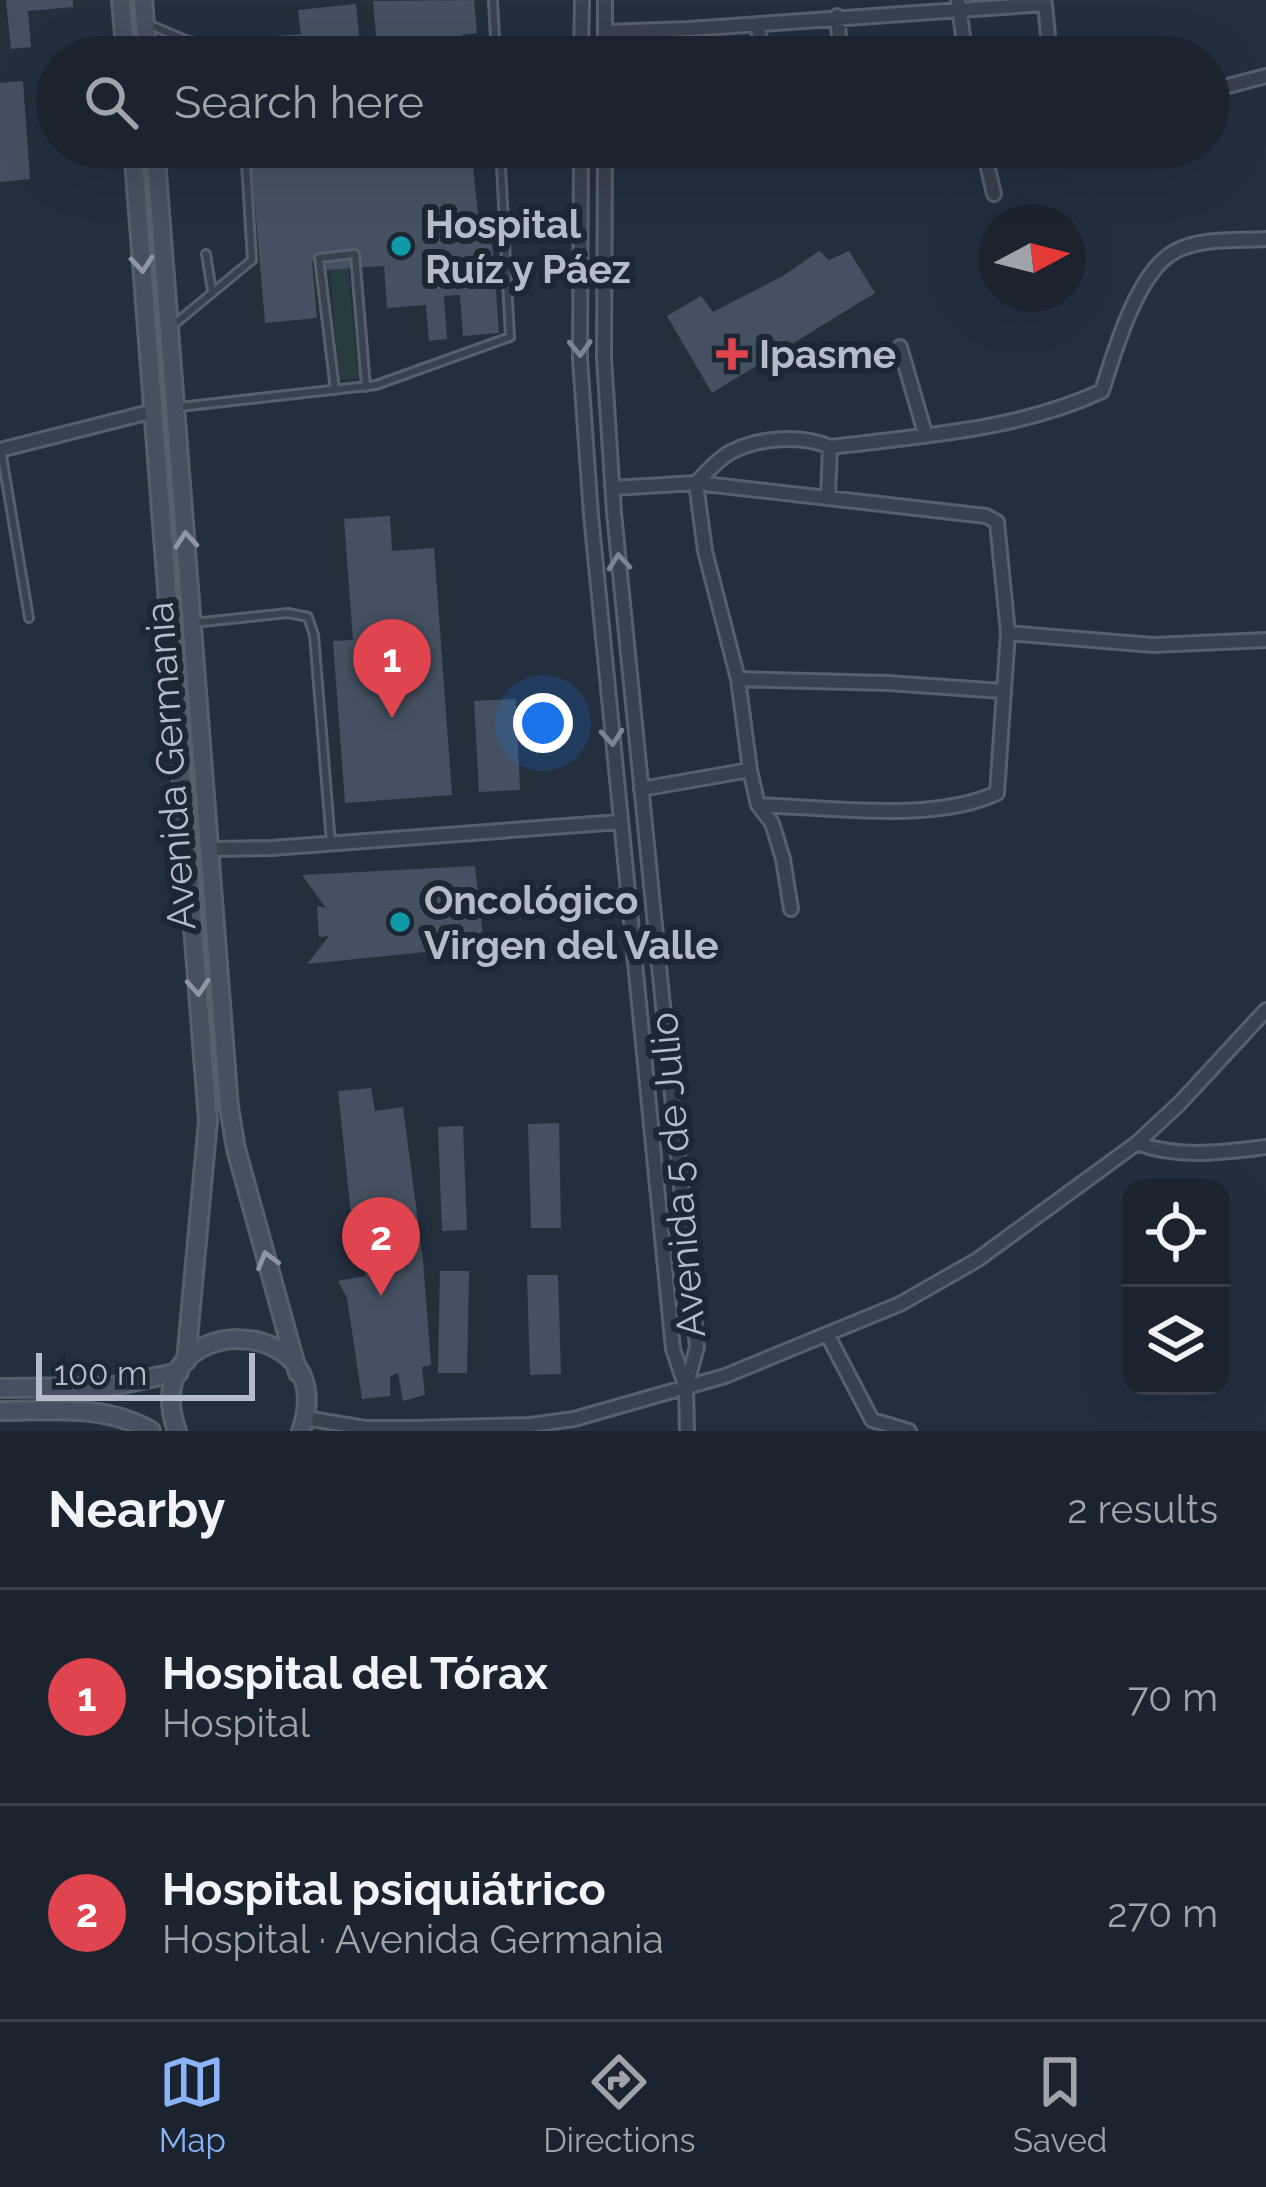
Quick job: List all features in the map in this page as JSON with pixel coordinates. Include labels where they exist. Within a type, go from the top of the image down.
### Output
[{"type":"street","points":[[122,0],[125,36]]},
{"type":"street","points":[[143,0],[146,36]]},
{"type":"street","points":[[581,36],[582,0]]},
{"type":"street","points":[[605,0],[605,36]]},
{"type":"street","points":[[605,32],[758,24],[958,4],[1045,4],[1048,36]]},
{"type":"street","points":[[958,4],[963,36]]},
{"type":"street","points":[[837,16],[839,36]]},
{"type":"street","points":[[758,24],[759,36]]},
{"type":"street","points":[[1230,85],[1266,76]]},
{"type":"street","name":"Avenida Germania","points":[[135,168],[208,1121],[183,1367],[171,1397],[177,1431]]},
{"type":"street","name":"Avenida Germania","points":[[157,168],[232,1133],[306,1398],[303,1424]]},
{"type":"street","name":"Avenida 5 de Julio","points":[[581,168],[580,359],[673,1349],[686,1388]]},
{"type":"street","name":"Avenida 5 de Julio","points":[[604,168],[604,358],[613,488],[697,1347],[686,1388]]},
{"type":"street","points":[[988,168],[994,194]]},
{"type":"street","points":[[696,483],[732,451],[769,440],[830,447],[973,428],[1064,409],[1102,392],[1125,322],[1171,253],[1203,242],[1266,239]]},
{"type":"street","points":[[900,347],[926,433]]},
{"type":"street","points":[[1,450],[154,411]]},
{"type":"street","points":[[828,498],[830,447]]},
{"type":"street","points":[[696,483],[705,550],[738,679],[750,770],[758,805],[772,823],[783,859],[790,909]]},
{"type":"street","points":[[613,488],[696,483],[986,516],[997,522],[1008,633],[997,793],[975,803],[888,810],[758,805]]},
{"type":"street","points":[[1008,633],[1153,645],[1266,640]]},
{"type":"street","points":[[738,679],[888,682],[1002,691]]},
{"type":"street","points":[[640,790],[750,770]]},
{"type":"street","points":[[210,849],[620,822]]},
{"type":"street","points":[[303,1424],[365,1430],[549,1423],[725,1376],[900,1304],[953,1275],[1137,1143],[1266,1010]]},
{"type":"street","points":[[1137,1143],[1187,1152],[1266,1147]]},
{"type":"street","points":[[827,1334],[872,1420],[909,1431]]},
{"type":"street","points":[[0,1388],[109,1387],[183,1367],[219,1339],[245,1337],[271,1345],[298,1373]]},
{"type":"street","points":[[686,1388],[687,1431]]},
{"type":"street","points":[[0,1411],[98,1412],[151,1431]]},
{"type":"lane","points":[[493,0],[495,36]]},
{"type":"lane","points":[[145,23],[178,36]]},
{"type":"lane","points":[[169,329],[252,260],[246,168]]},
{"type":"lane","points":[[176,407],[366,387],[510,337],[501,168]]},
{"type":"lane","points":[[206,254],[212,290]]},
{"type":"lane","points":[[335,390],[319,257],[355,254],[366,387]]},
{"type":"lane","points":[[1,450],[29,618]]},
{"type":"lane","points":[[193,623],[288,613],[308,617],[314,635],[331,843]]},
{"type":"green space","points":[[348,265],[358,378],[339,380],[330,267]]},
{"type":"building","points":[[6,0],[73,0],[73,7],[28,11],[31,47],[11,49]]},
{"type":"building","points":[[474,0],[477,33],[376,36],[373,1]]},
{"type":"building","points":[[356,4],[359,36],[277,36],[301,34],[298,10]]},
{"type":"building","points":[[23,81],[30,179],[0,182],[0,83]]},
{"type":"building","name":"Hospital Ruíz y Páez","points":[[252,168],[473,168],[479,223],[491,229],[499,333],[463,336],[460,295],[444,296],[447,339],[429,341],[426,305],[387,308],[384,266],[326,270],[326,260],[312,261],[317,318],[265,323]]},
{"type":"building","name":"Ipasme","points":[[819,251],[829,260],[849,251],[875,293],[712,393],[667,316],[701,296],[713,312],[783,276]]},
{"type":"building","points":[[390,516],[392,551],[434,548],[452,795],[345,803],[333,641],[353,640],[344,519]]},
{"type":"building","points":[[516,699],[520,790],[479,792],[474,701]]},
{"type":"building","name":"Oncológico Virgen del Valle","points":[[475,866],[484,946],[307,964],[329,936],[319,937],[317,906],[326,908],[302,875]]},
{"type":"building","points":[[371,1088],[375,1111],[403,1107],[423,1260],[431,1365],[422,1367],[425,1395],[403,1401],[398,1373],[390,1376],[390,1396],[362,1399],[347,1298],[338,1281],[365,1276],[364,1264],[356,1262],[338,1091]]},
{"type":"building","points":[[559,1123],[561,1228],[531,1228],[528,1124]]},
{"type":"building","points":[[463,1126],[467,1230],[442,1231],[438,1127]]},
{"type":"building","points":[[440,1271],[469,1271],[467,1373],[438,1373]]},
{"type":"building","points":[[527,1275],[558,1275],[561,1374],[530,1375]]},
{"type":"place","name":"Hospital Ruíz y Páez","points":[[401,246]]},
{"type":"place","name":"Ipasme","points":[[732,354]]},
{"type":"place","name":"Hospital del Tórax","points":[[392,718]]},
{"type":"place","name":"Oncológico Virgen del Valle","points":[[400,922]]},
{"type":"place","name":"Hospital psiquiátrico","points":[[381,1296]]}]
